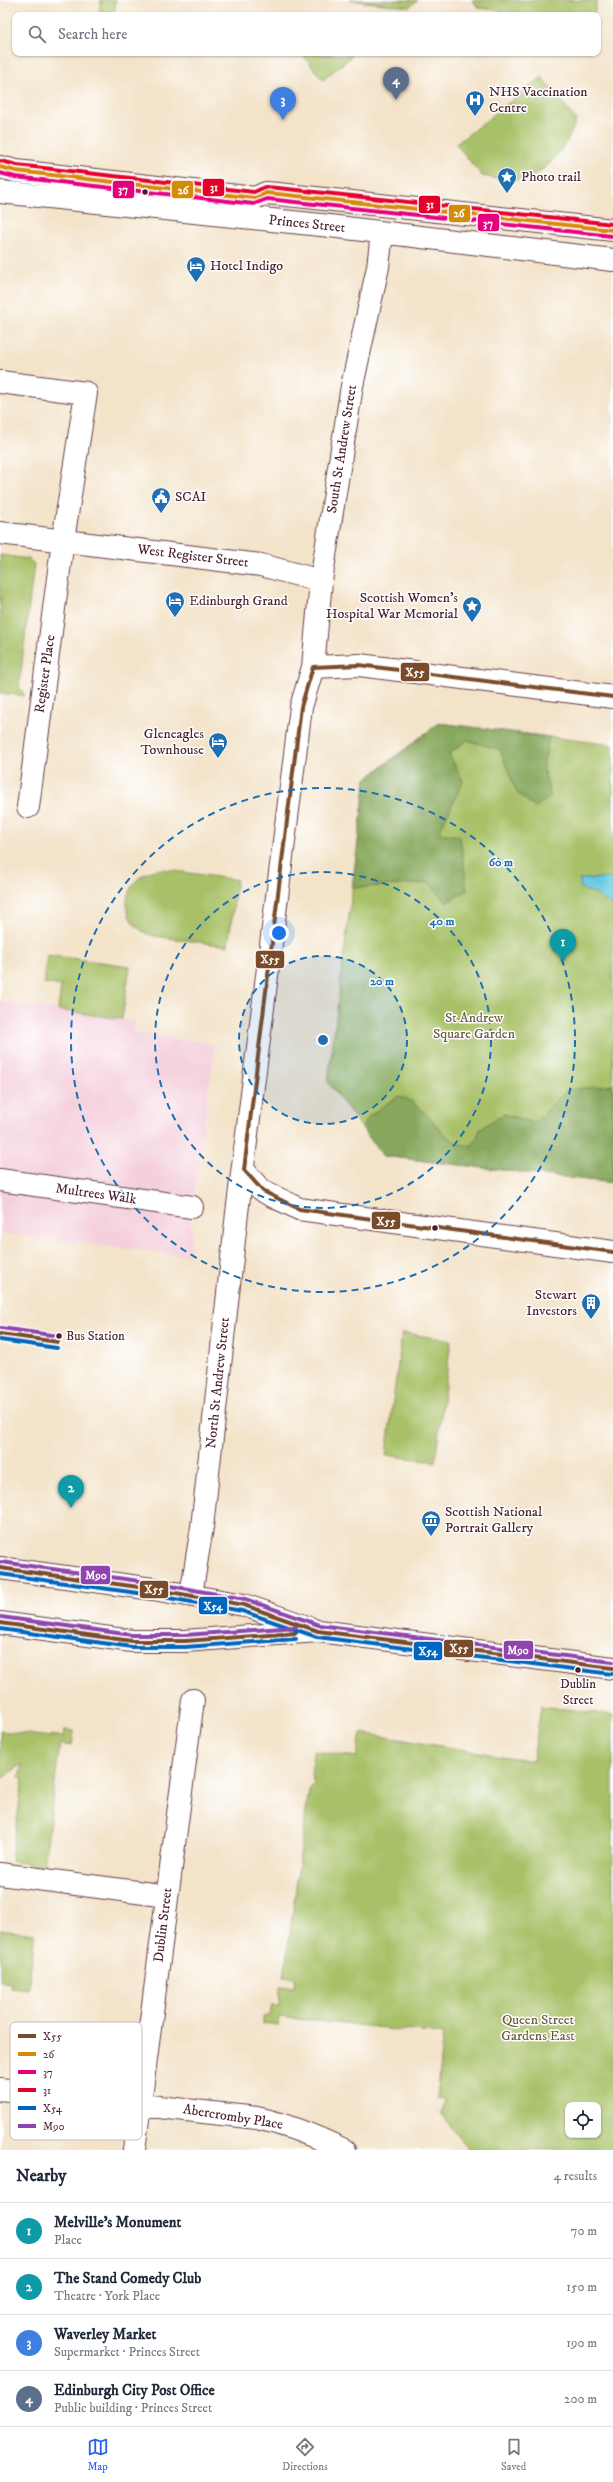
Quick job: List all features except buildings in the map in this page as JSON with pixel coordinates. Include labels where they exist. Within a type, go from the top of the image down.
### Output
[{"type":"street","name":"Princes Street","points":[[0,167],[16,171],[255,198],[266,193],[278,194],[613,230]]},
{"type":"street","name":"Princes Street","points":[[0,192],[484,243],[613,260]]},
{"type":"street","name":"South St Andrew Street","points":[[313,667],[321,581],[352,386],[378,267],[382,233]]},
{"type":"street","points":[[0,382],[86,393],[63,540]]},
{"type":"street","name":"West Register Street","points":[[0,533],[261,565],[321,581]]},
{"type":"street","name":"Register Place","points":[[28,807],[63,540]]},
{"type":"street","points":[[313,667],[359,664],[613,698]]},
{"type":"street","name":"North St Andrew Street","points":[[191,1595],[210,1456],[236,1221],[244,1170],[301,707],[313,667]]},
{"type":"street","points":[[244,1170],[256,1188],[299,1209],[613,1252]]},
{"type":"street","name":"Multrees Walk","points":[[0,1180],[192,1207]]},
{"type":"street","points":[[0,1568],[244,1604],[318,1631]]},
{"type":"street","points":[[0,1623],[132,1641],[185,1641],[318,1631],[613,1668]]},
{"type":"street","name":"Dublin Street","points":[[142,2097],[193,1700]]},
{"type":"street","points":[[0,1874],[167,1896]]},
{"type":"street","name":"Abercromby Place","points":[[0,2089],[10,2090]]},
{"type":"street","name":"Abercromby Place","points":[[142,2105],[228,2114],[285,2124],[344,2150]]},
{"type":"street","name":"Dublin Street","points":[[134,2150],[136,2140]]},
{"type":"shaded area","points":[[0,1001],[135,1021],[133,1033],[215,1044],[190,1225],[193,1226],[188,1256],[0,1233]]},
{"type":"green space","points":[[101,0],[116,0],[114,12],[99,12]]},
{"type":"green space","points":[[349,0],[418,0],[409,7]]},
{"type":"green space","points":[[472,0],[597,0],[595,12],[509,12],[479,8]]},
{"type":"green space","points":[[303,56],[352,56],[323,80]]},
{"type":"green space","points":[[542,77],[576,120],[563,148],[549,164],[532,176],[512,180],[482,176],[456,144]]},
{"type":"green space","points":[[0,555],[29,559],[34,564],[19,687],[25,696],[0,693]]},
{"type":"green space","name":"St Andrew Square Garden","points":[[439,723],[613,745],[613,1183],[383,1156],[328,1082],[366,779]]},
{"type":"green space","points":[[439,723],[549,737],[543,767],[551,797],[535,807],[517,793],[500,750],[467,740],[449,754],[463,781],[439,833],[460,836],[467,890],[446,903],[430,883],[352,888],[366,779]]},
{"type":"green space","points":[[162,869],[237,880],[228,946],[154,936],[141,930],[132,921],[128,911],[127,900],[131,889],[138,879],[148,872]]},
{"type":"green space","points":[[47,955],[130,966],[122,1019],[58,1010],[61,986],[44,983]]},
{"type":"green space","points":[[613,1085],[613,1183],[383,1156],[362,1128],[369,1116],[398,1096],[416,1104],[452,1140],[463,1145],[473,1145],[481,1128],[504,1114],[534,1123],[567,1090]]},
{"type":"green space","points":[[402,1333],[451,1340],[435,1462],[386,1455]]},
{"type":"green space","name":"Queen Street Gardens East","points":[[541,1706],[613,1715],[613,2150],[469,2150],[441,2114],[443,2099],[436,2098],[443,2034],[279,2017],[278,2026],[263,2024],[263,2016],[270,2014],[272,2005],[279,2006],[280,1986],[294,1987],[295,1978],[284,1977],[309,1790],[314,1784],[311,1776],[314,1751],[357,1757],[361,1733],[533,1761]]},
{"type":"green space","points":[[65,1730],[74,1731],[72,1746],[60,1744],[44,1866],[11,1861],[23,1778],[19,1777],[22,1764],[0,1780],[0,1731],[51,1737],[51,1735],[64,1737]]},
{"type":"green space","points":[[0,1930],[35,1934],[28,1990],[10,1988],[11,1983],[0,1981]]},
{"type":"water","points":[[613,878],[613,906],[596,894],[580,888],[580,879]]},
{"type":"transit line","name":"31","points":[[1,161],[17,165],[254,192],[265,187],[278,188],[613,224]]},
{"type":"transit line","name":"26","points":[[0,167],[16,171],[255,198],[266,193],[278,194],[613,230]]},
{"type":"transit line","name":"37","points":[[0,173],[15,177],[254,204],[267,199],[612,236]]},
{"type":"transit line","name":"X55","points":[[613,697],[359,665],[313,667],[301,707],[244,1170],[263,1191],[299,1209],[613,1252]]},
{"type":"transit line","name":"M90","points":[[1,1328],[59,1336]]},
{"type":"transit line","name":"X55","points":[[0,1334],[58,1342]]},
{"type":"transit line","name":"X54","points":[[0,1340],[57,1348]]},
{"type":"transit line","name":"M90","points":[[1,1562],[154,1583],[245,1599],[319,1625],[613,1662]]},
{"type":"transit line","name":"X55","points":[[0,1568],[153,1589],[244,1605],[318,1631],[613,1668]]},
{"type":"transit line","name":"X54","points":[[0,1574],[152,1595],[242,1611],[317,1637],[612,1674]]},
{"type":"transit line","name":"M90","points":[[1,1617],[132,1635],[185,1635],[296,1627]]},
{"type":"transit line","name":"X55","points":[[0,1623],[132,1641],[185,1641],[296,1633]]},
{"type":"transit line","name":"X54","points":[[0,1629],[132,1647],[185,1647],[296,1639]]},
{"type":"place","name":"Edinburgh City Post Office","points":[[396,100]]},
{"type":"place","name":"NHS Vaccination Centre","points":[[475,117]]},
{"type":"place","name":"Waverley Market","points":[[283,120]]},
{"type":"place","name":"Photo trail","points":[[507,194]]},
{"type":"place","name":"Hotel Indigo","points":[[196,283]]},
{"type":"place","name":"SCAI","points":[[161,514]]},
{"type":"place","name":"Edinburgh Grand","points":[[175,618]]},
{"type":"place","name":"Scottish Women's Hospital War Memorial","points":[[472,623]]},
{"type":"place","name":"Gleneagles Townhouse","points":[[218,759]]},
{"type":"place","name":"Melville's Monument","points":[[563,962]]},
{"type":"place","name":"Stewart Investors","points":[[591,1320]]},
{"type":"place","name":"Bus Station","points":[[59,1336]]},
{"type":"place","name":"The Stand Comedy Club","points":[[71,1508]]},
{"type":"place","name":"Scottish National Portrait Gallery","points":[[431,1537]]},
{"type":"place","name":"Dublin Street","points":[[578,1670]]}]
